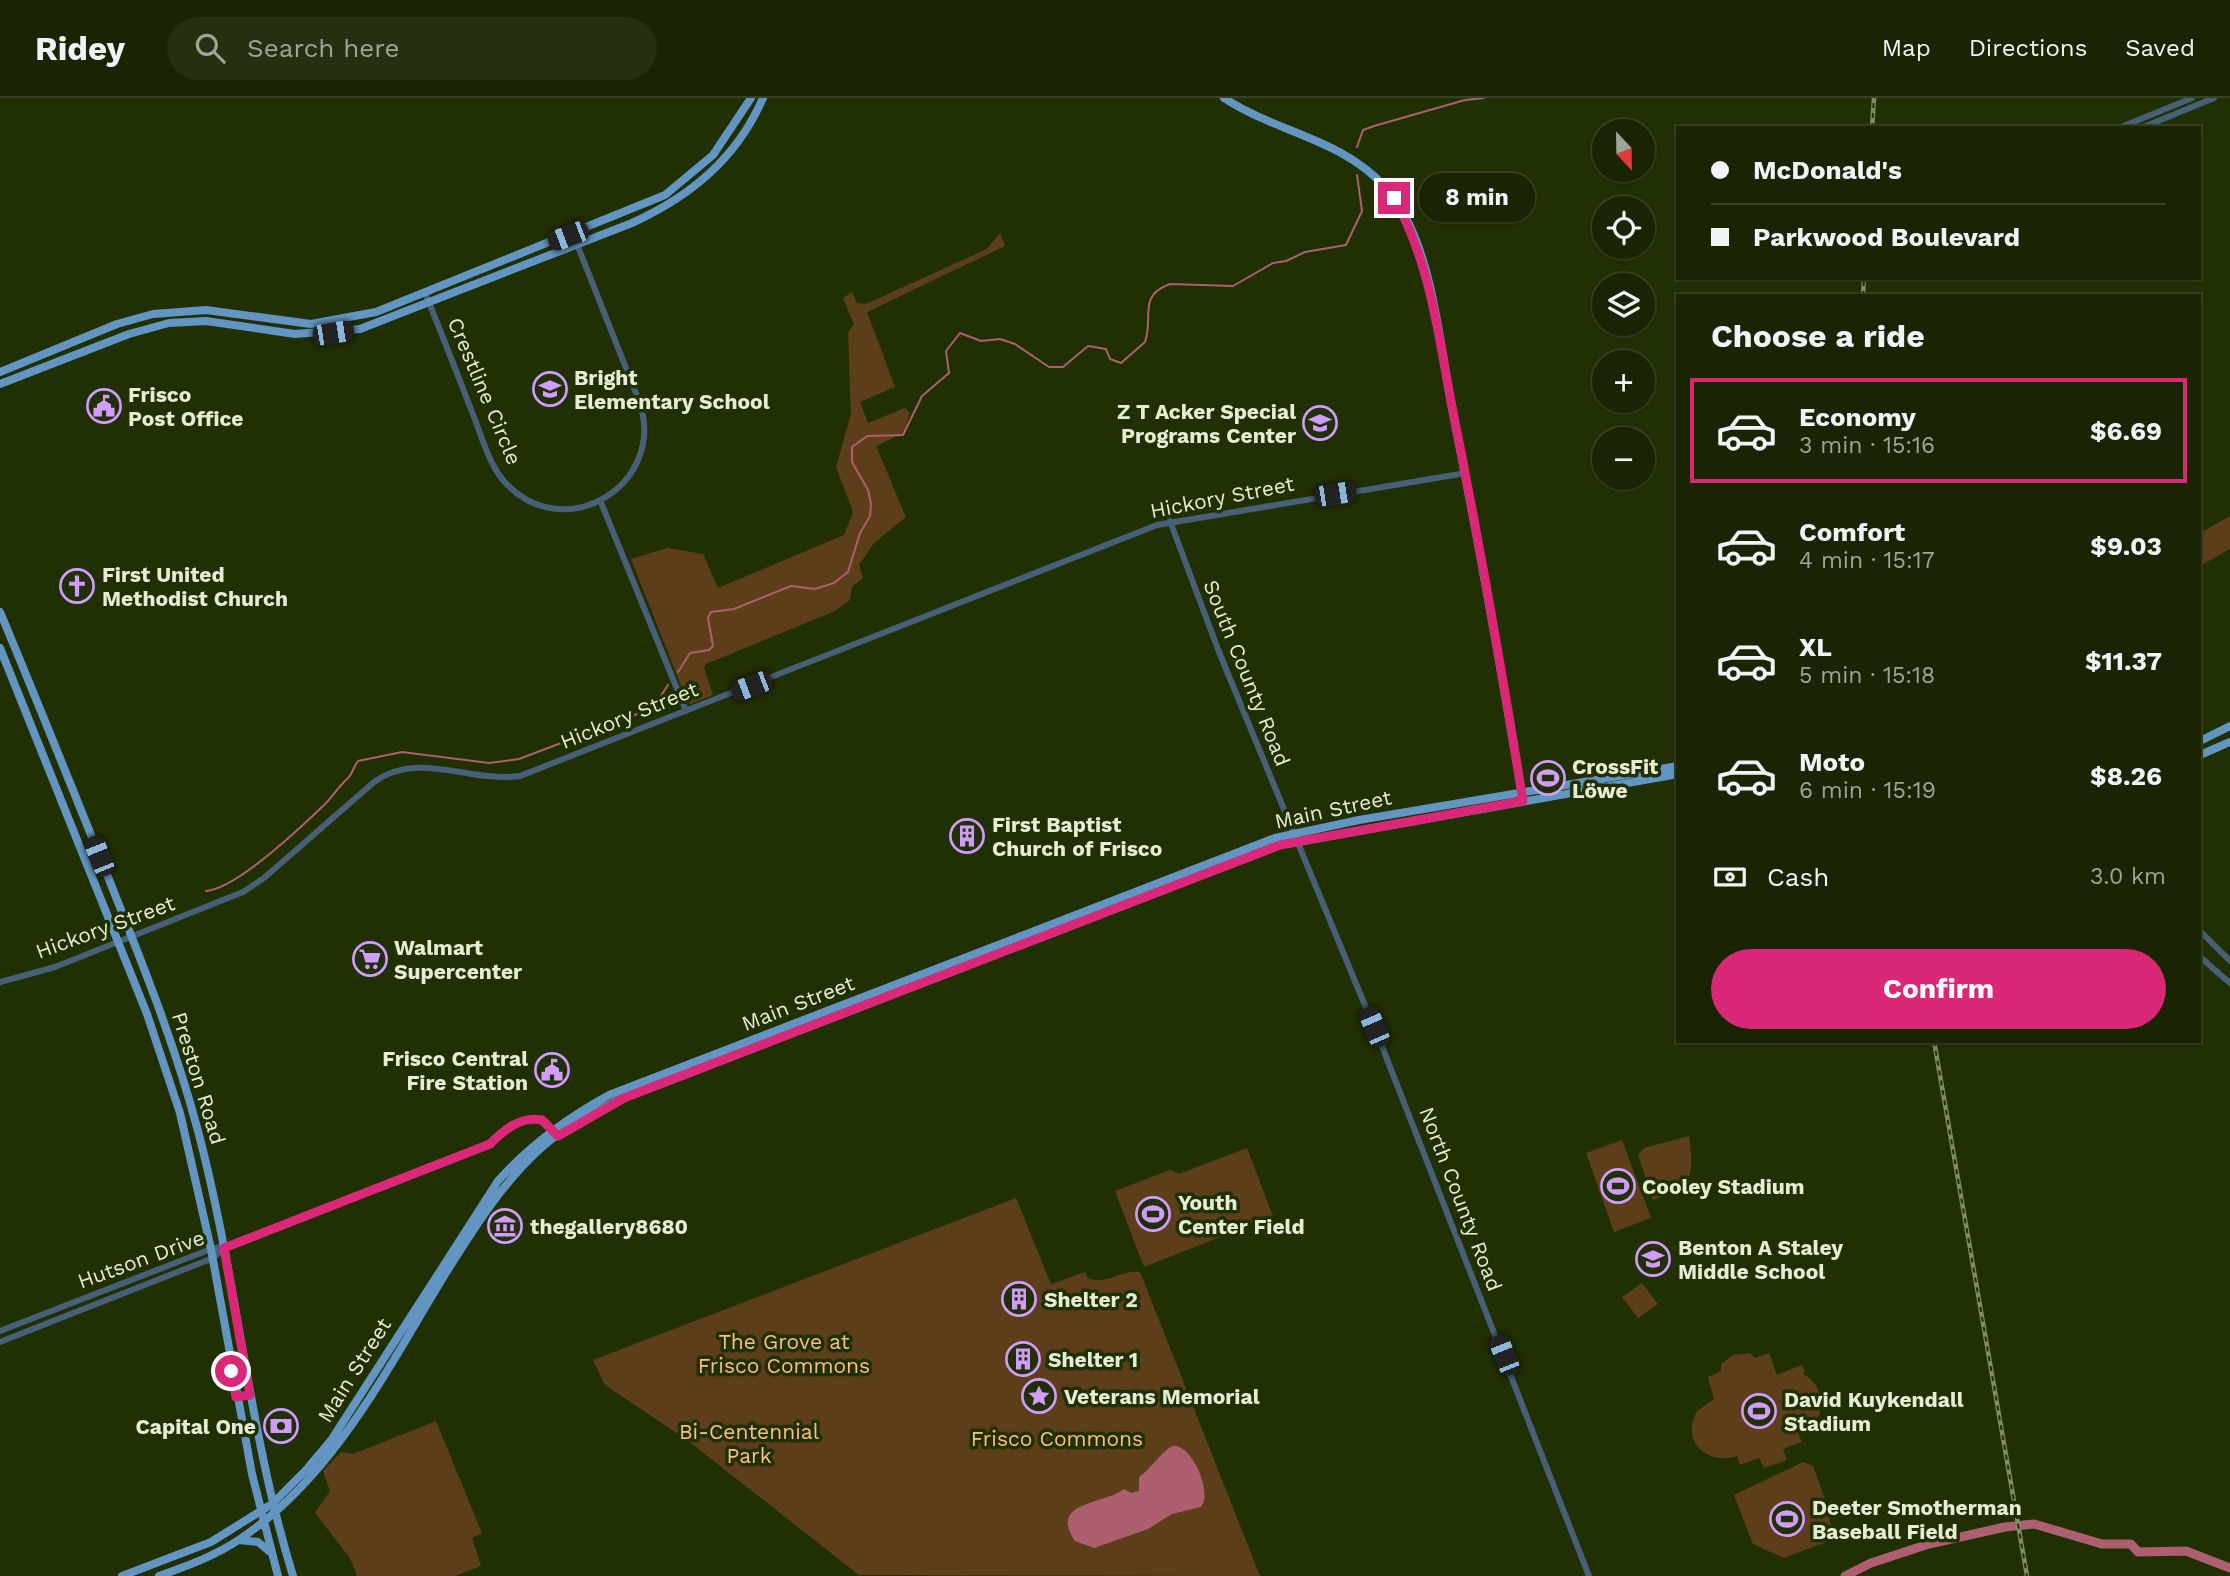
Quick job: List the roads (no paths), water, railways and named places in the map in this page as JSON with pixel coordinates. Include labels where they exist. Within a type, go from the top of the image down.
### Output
[{"type":"main road","points":[[751,98],[719,148],[681,184],[648,204],[376,312],[328,322],[296,324],[222,311],[183,310],[153,314],[117,324],[1,372],[3,383],[129,334],[177,322],[206,321],[272,332],[329,333],[379,323],[649,216],[692,190],[740,142],[763,98]]},
{"type":"main road","points":[[1224,98],[1258,118],[1344,152],[1371,172],[1394,198],[1426,275],[1466,472],[1522,796]]},
{"type":"main road","points":[[328,322],[329,333]]},
{"type":"main road","points":[[50,353],[54,363]]},
{"type":"main road","name":"Preston Road","points":[[0,612],[163,1017],[191,1105],[224,1248],[266,1478],[292,1576]]},
{"type":"main road","name":"Preston Road","points":[[0,648],[120,942],[155,1033],[180,1113],[213,1258],[236,1397],[260,1512],[278,1576]]},
{"type":"main road","points":[[2201,740],[2230,726]]},
{"type":"main road","points":[[2201,755],[2230,741]]},
{"type":"main road","name":"Main Street","points":[[122,1576],[201,1547],[272,1504],[332,1439],[480,1205],[515,1162],[555,1133],[614,1102],[973,958],[1201,875],[1241,855],[1294,837],[1676,766]]},
{"type":"main road","name":"Main Street","points":[[1522,796],[1676,774]]},
{"type":"main road","name":"Main Street","points":[[1050,929],[1222,858],[1241,855]]},
{"type":"main road","points":[[1201,875],[1201,871],[1222,858]]},
{"type":"main road","name":"Main Street","points":[[159,1576],[201,1560],[239,1540],[274,1514],[328,1457],[497,1197],[519,1169],[555,1133]]},
{"type":"main road","points":[[236,1397],[250,1395]]},
{"type":"main road","points":[[266,1478],[278,1489],[288,1488]]},
{"type":"main road","points":[[239,1540],[258,1542],[271,1554]]},
{"type":"street","points":[[2144,126],[2192,98]]},
{"type":"street","points":[[2126,126],[2214,98]]},
{"type":"street","points":[[573,234],[639,401],[645,427],[638,462],[627,480],[600,500],[687,711]]},
{"type":"street","name":"Crestline Circle","points":[[425,293],[494,466],[503,480],[524,499],[553,509],[576,509],[600,500]]},
{"type":"street","name":"Hickory Street","points":[[0,982],[55,967],[243,892],[277,868],[374,782],[394,771],[410,766],[492,779],[520,776],[1170,521],[1466,472]]},
{"type":"street","name":"South County Road","points":[[1170,521],[1294,837]]},
{"type":"street","name":"North County Road","points":[[1294,837],[1393,1073],[1589,1576]]},
{"type":"street","points":[[2201,932],[2230,961]]},
{"type":"street","points":[[2201,958],[2230,983]]},
{"type":"street","points":[[224,1248],[490,1144],[505,1129],[522,1121],[542,1120],[555,1133]]},
{"type":"street","name":"Hutson Drive","points":[[0,1331],[211,1249],[224,1248]]},
{"type":"street","name":"Hutson Drive","points":[[0,1342],[213,1258],[224,1248]]},
{"type":"street","points":[[50,1312],[54,1321]]},
{"type":"waterway","points":[[1357,147],[1363,130],[1465,100],[1484,98]]},
{"type":"waterway","points":[[678,672],[690,653],[709,650],[713,646],[708,618],[711,612],[734,609],[791,586],[815,589],[834,583],[848,572],[860,533],[870,516],[871,504],[868,490],[852,462],[852,447],[867,436],[903,435],[922,396],[949,373],[946,351],[960,333],[981,341],[1000,339],[1015,344],[1049,367],[1063,367],[1088,346],[1106,349],[1110,359],[1121,363],[1145,342],[1148,308],[1153,295],[1160,289],[1170,284],[1233,286],[1273,263],[1286,261],[1305,252],[1346,245],[1362,211],[1357,175]]},
{"type":"waterway","points":[[206,891],[234,880],[282,843],[326,804],[349,777],[358,761],[402,752],[489,763],[519,759],[653,708],[668,685]]},
{"type":"waterway","points":[[1845,1576],[1871,1563],[1929,1544],[2005,1527],[2034,1524],[2102,1544],[2131,1544],[2138,1552],[2186,1551],[2230,1568]]},
{"type":"railway","points":[[1872,126],[1874,98]]},
{"type":"railway","points":[[1863,294],[1864,280]]},
{"type":"railway","points":[[1934,1043],[2027,1576]]},
{"type":"place","name":"Bright Elementary School","points":[[550,389]]},
{"type":"place","name":"Frisco Post Office","points":[[104,406]]},
{"type":"place","name":"Z T Acker Special Programs Center","points":[[1320,423]]},
{"type":"place","name":"First United Methodist Church","points":[[77,586]]},
{"type":"place","name":"CrossFit Löwe","points":[[1548,778]]},
{"type":"place","name":"First Baptist Church of Frisco","points":[[967,836]]},
{"type":"place","name":"Walmart Supercenter","points":[[370,959]]},
{"type":"place","name":"Frisco Central Fire Station","points":[[552,1070]]},
{"type":"place","name":"Cooley Stadium","points":[[1618,1186]]},
{"type":"place","name":"Youth Center Field","points":[[1153,1214]]},
{"type":"place","name":"thegallery8680","points":[[505,1226]]},
{"type":"place","name":"Benton A Staley Middle School","points":[[1653,1259]]},
{"type":"place","name":"Shelter 2","points":[[1019,1299]]},
{"type":"place","name":"Shelter 1","points":[[1023,1359]]},
{"type":"place","name":"Veterans Memorial","points":[[1039,1396]]},
{"type":"place","name":"David Kuykendall Stadium","points":[[1759,1411]]},
{"type":"place","name":"Capital One","points":[[281,1426]]},
{"type":"place","name":"Deeter Smotherman Baseball Field","points":[[1787,1519]]},
{"type":"park label","name":"The Grove at Frisco Commons","points":[[784,1353]]},
{"type":"park label","name":"Frisco Commons","points":[[1057,1438]]},
{"type":"park label","name":"Bi-Centennial Park","points":[[749,1443]]}]
